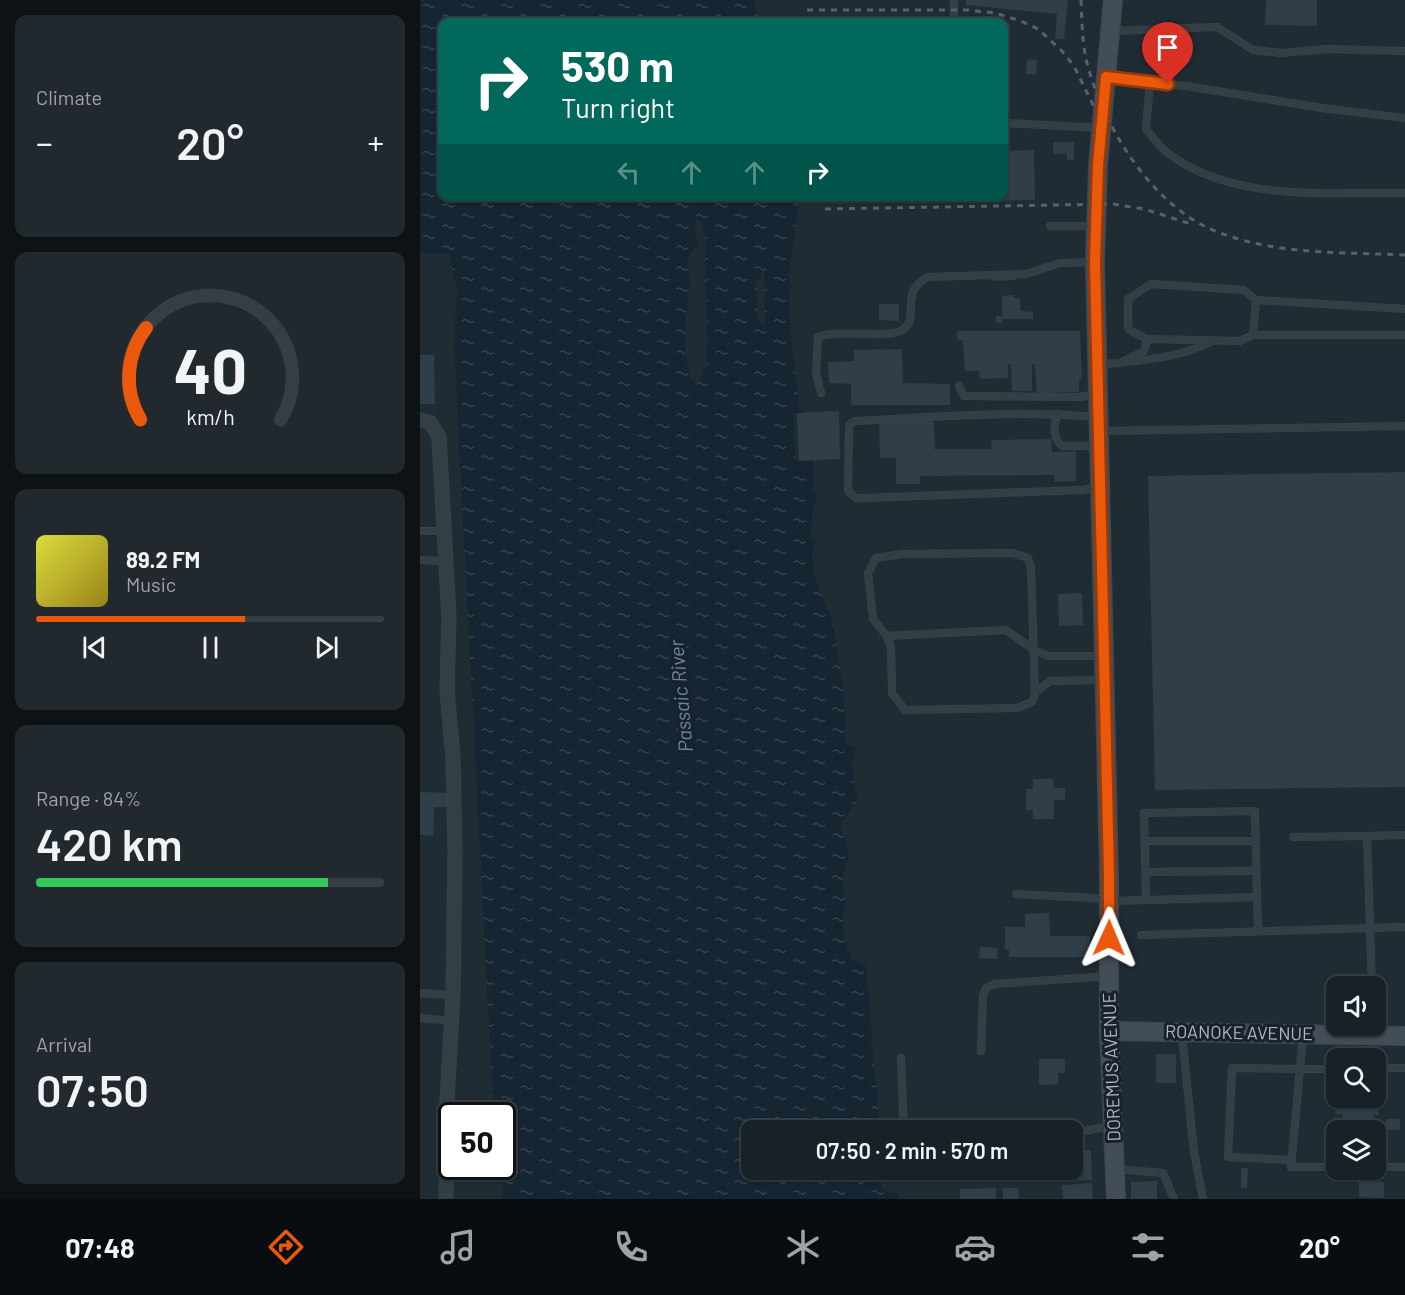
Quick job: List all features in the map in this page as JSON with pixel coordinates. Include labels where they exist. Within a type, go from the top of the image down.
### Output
[{"type":"main road","name":"DOREMUS AVENUE","points":[[1113,0],[1101,128],[1095,262],[1100,394],[1110,900],[1109,1031],[1116,1199]]},
{"type":"main road","name":"ROANOKE AVENUE","points":[[1109,1031],[1326,1033]]},
{"type":"main road","name":"ROANOKE AVENUE","points":[[1386,1032],[1405,1035]]},
{"type":"street","points":[[420,420],[430,422],[439,437],[449,618],[447,690],[453,758],[455,851],[446,1199]]},
{"type":"lane","points":[[954,0],[954,18]]},
{"type":"lane","points":[[1110,31],[1217,27],[1253,50],[1282,53],[1326,49],[1405,51]]},
{"type":"lane","points":[[1106,77],[1405,118]]},
{"type":"lane","points":[[1150,82],[1146,129],[1164,149],[1193,169],[1246,187],[1307,192],[1405,193]]},
{"type":"lane","points":[[1008,123],[1101,128]]},
{"type":"lane","points":[[1050,226],[1096,226]]},
{"type":"lane","points":[[820,393],[816,373],[818,337],[825,334],[895,333],[905,328],[909,321],[911,296],[917,282],[928,277],[1026,274],[1060,263],[1095,262]]},
{"type":"lane","points":[[1405,309],[1256,300],[1244,290],[1150,284],[1128,299],[1128,329],[1147,339],[1240,341],[1253,335],[1405,335]]},
{"type":"lane","points":[[1253,335],[1256,300]]},
{"type":"lane","points":[[1119,363],[1144,351],[1147,339]]},
{"type":"lane","points":[[1099,364],[1153,360],[1192,351],[1214,340]]},
{"type":"lane","points":[[959,386],[964,396],[1079,397],[1100,394]]},
{"type":"lane","points":[[1100,432],[1057,414],[997,413],[855,421],[850,424],[849,429],[848,491],[856,498],[865,498],[1082,490],[1101,487]]},
{"type":"lane","points":[[1057,414],[1055,436],[1062,446],[1100,432],[1405,426]]},
{"type":"lane","points":[[420,531],[444,531]]},
{"type":"lane","points":[[1012,553],[1028,558],[1034,650],[1035,693],[1032,702],[1017,708],[905,710],[892,693],[891,648],[886,636],[873,619],[868,573],[876,558],[902,555],[1012,553]]},
{"type":"lane","points":[[420,560],[446,561]]},
{"type":"lane","points":[[886,636],[1006,630],[1034,650],[1047,656],[1105,656]]},
{"type":"lane","points":[[1035,693],[1050,681],[1105,680]]},
{"type":"lane","points":[[1146,900],[1144,813],[1255,811],[1258,931]]},
{"type":"lane","points":[[1293,837],[1405,835]]},
{"type":"lane","points":[[1367,836],[1372,976]]},
{"type":"lane","points":[[1145,841],[1256,841]]},
{"type":"lane","points":[[1146,872],[1256,871]]},
{"type":"lane","points":[[1016,894],[1093,897],[1110,900],[1257,897]]},
{"type":"lane","points":[[1141,935],[1405,927]]},
{"type":"lane","points":[[981,1051],[983,996],[986,988],[994,984],[1108,976]]},
{"type":"lane","points":[[420,993],[453,995]]},
{"type":"lane","points":[[420,1018],[452,1021]]},
{"type":"lane","points":[[1182,1032],[1194,1152],[1203,1199]]},
{"type":"lane","points":[[1303,1034],[1291,1167],[1326,1167]]},
{"type":"lane","points":[[901,1058],[904,1120]]},
{"type":"lane","points":[[1292,1160],[1228,1158],[1232,1068],[1326,1069]]},
{"type":"lane","points":[[1386,1068],[1405,1068]]},
{"type":"lane","points":[[1083,1131],[1114,1125]]},
{"type":"lane","points":[[1386,1167],[1405,1167]]},
{"type":"lane","points":[[1115,1169],[1163,1173],[1174,1199]]},
{"type":"water","name":"Passaic River","points":[[420,0],[755,0],[757,18],[438,18],[438,201],[798,201],[789,273],[789,299],[799,409],[804,413],[813,460],[814,492],[817,494],[817,499],[813,504],[811,538],[815,541],[812,563],[817,584],[835,632],[845,710],[845,743],[856,748],[852,762],[857,799],[840,824],[848,848],[848,863],[842,884],[846,904],[843,924],[845,940],[852,960],[866,966],[879,1120],[741,1120],[741,1180],[882,1180],[882,1188],[899,1194],[899,1199],[503,1199],[503,1180],[516,1180],[516,1102],[493,1102],[454,347],[456,297],[459,291],[449,253],[420,253]]},
{"type":"pier","points":[[696,218],[702,223],[705,236],[707,327],[707,366],[697,385],[691,378],[685,354],[686,313],[690,282],[687,261],[694,248],[699,247],[695,231]]},
{"type":"pier","points":[[764,269],[765,330],[757,319],[756,283]]},
{"type":"pier","points":[[793,413],[804,413],[813,460],[795,460]]},
{"type":"building","points":[[966,0],[1068,0],[1064,39],[1055,39],[1057,14],[966,5]]},
{"type":"building","points":[[1266,0],[1317,0],[1317,26],[1265,25]]},
{"type":"building","points":[[1027,59],[1037,60],[1036,75],[1026,74]]},
{"type":"building","points":[[1053,142],[1074,142],[1074,160],[1067,160],[1067,153],[1053,154]]},
{"type":"building","points":[[1034,150],[1035,200],[1008,200],[1008,151]]},
{"type":"building","points":[[1016,275],[1017,280],[990,281],[990,277]]},
{"type":"building","points":[[1013,295],[1013,298],[1020,298],[1021,311],[1033,312],[1033,319],[1002,319],[1002,323],[996,323],[996,316],[1002,316],[1002,296]]},
{"type":"building","points":[[879,304],[899,304],[899,321],[879,320]]},
{"type":"building","points":[[957,331],[1080,331],[1082,379],[1079,379],[1079,392],[1037,393],[1035,364],[1032,364],[1032,391],[1012,391],[1011,364],[1008,365],[1008,378],[980,379],[979,371],[965,371],[963,340],[957,340]]},
{"type":"building","points":[[902,349],[903,383],[950,384],[950,405],[851,405],[851,384],[829,383],[828,362],[854,361],[854,350]]},
{"type":"building","points":[[420,355],[434,355],[435,404],[420,404]]},
{"type":"building","points":[[839,411],[840,459],[799,461],[797,413]]},
{"type":"building","points":[[924,420],[934,422],[935,449],[992,449],[991,440],[1051,439],[1052,452],[1076,451],[1076,481],[1055,482],[1054,475],[920,476],[920,484],[896,484],[896,458],[880,458],[879,421]]},
{"type":"building","points":[[1405,472],[1405,787],[1155,790],[1148,476]]},
{"type":"building","points":[[1082,593],[1083,625],[1059,626],[1058,594]]},
{"type":"building","points":[[1033,779],[1053,779],[1054,788],[1065,788],[1065,800],[1054,800],[1054,819],[1033,819],[1033,810],[1026,810],[1026,789],[1033,789]]},
{"type":"building","points":[[420,792],[448,793],[448,807],[434,807],[433,836],[420,835]]},
{"type":"building","points":[[1049,913],[1050,936],[1090,936],[1090,957],[1009,957],[1009,949],[1005,950],[1005,927],[1025,927],[1025,914]]},
{"type":"building","points":[[980,947],[998,948],[997,959],[979,958]]},
{"type":"building","points":[[1156,1054],[1176,1054],[1176,1083],[1156,1083]]},
{"type":"building","points":[[1039,1059],[1065,1059],[1065,1073],[1058,1073],[1058,1084],[1039,1085]]},
{"type":"building","points":[[1335,1108],[1379,1108],[1379,1115],[1374,1115],[1374,1120],[1343,1120],[1343,1114],[1335,1114]]},
{"type":"building","points":[[1400,1119],[1400,1130],[1386,1130],[1386,1120]]},
{"type":"building","points":[[1083,1150],[1091,1150],[1092,1180],[1071,1181],[1083,1180]]},
{"type":"building","points":[[1241,1168],[1248,1168],[1247,1188],[1241,1188]]},
{"type":"building","points":[[1157,1181],[1157,1199],[1131,1199],[1131,1182]]},
{"type":"building","points":[[1359,1181],[1384,1182],[1384,1198],[1359,1197]]},
{"type":"building","points":[[1092,1183],[1093,1199],[1063,1199],[1062,1185]]},
{"type":"building","points":[[996,1188],[996,1199],[960,1199],[960,1189]]},
{"type":"building","points":[[1003,1188],[1018,1188],[1019,1199],[1003,1199]]},
{"type":"railway","points":[[1081,0],[1085,55],[1106,114],[1135,164],[1174,206],[1196,222],[1220,233],[1265,245],[1311,251],[1405,255]]},
{"type":"railway","points":[[807,10],[968,10],[995,13],[1021,21],[1038,29],[1062,51],[1074,66],[1094,107]]},
{"type":"railway","points":[[825,209],[1113,204],[1144,209],[1194,225]]},
{"type":"route","points":[[1109,938],[1095,262],[1098,165],[1106,77],[1168,84]]}]
